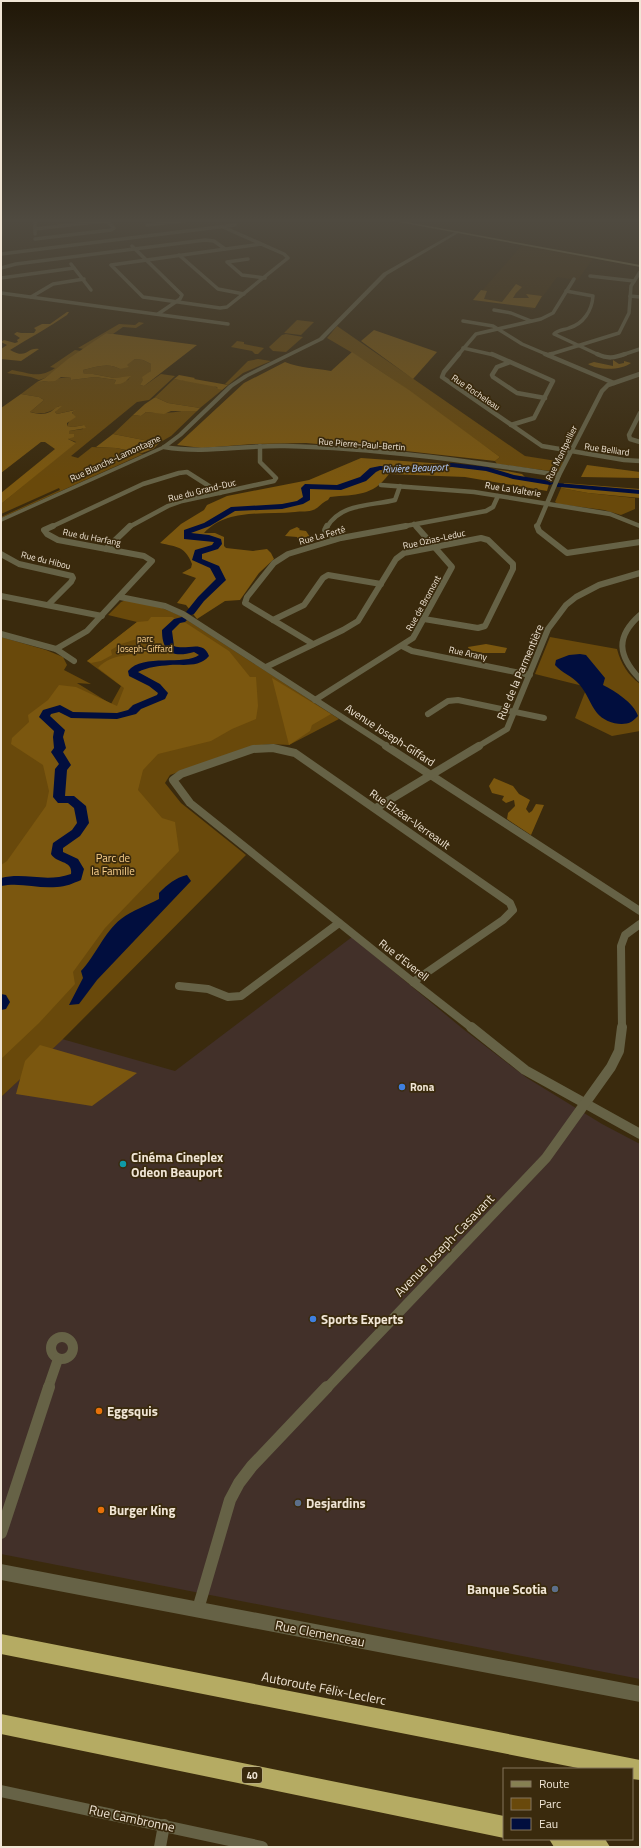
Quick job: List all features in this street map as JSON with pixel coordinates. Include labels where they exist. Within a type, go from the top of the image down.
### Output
[{"type":"highway","name":"Autoroute Félix-Leclerc","points":[[1,1644],[630,1768]]},
{"type":"highway","name":"40","points":[[1,1724],[503,1827]]},
{"type":"highway","points":[[565,1840],[599,1847]]},
{"type":"street","points":[[100,306],[228,324]]},
{"type":"street","points":[[158,314],[170,306]]},
{"type":"street","points":[[217,306],[228,306]]},
{"type":"street","name":"Rue Blanche-Lamontagne","points":[[1,520],[164,446],[180,435],[231,386],[246,376],[321,339],[353,306]]},
{"type":"street","name":"Rue Rocheleau","points":[[556,306],[551,315],[476,334],[444,372],[442,377],[542,446],[571,452]]},
{"type":"street","points":[[591,306],[583,322],[554,333],[556,336],[601,356],[610,358],[640,349]]},
{"type":"street","points":[[548,356],[619,333],[629,313],[629,306]]},
{"type":"street","points":[[494,310],[511,313],[532,321]]},
{"type":"street","points":[[463,321],[487,324],[522,344],[614,383]]},
{"type":"street","points":[[463,348],[484,351],[553,381],[534,418],[511,425]]},
{"type":"street","points":[[510,362],[494,369],[492,375],[493,377],[517,392],[545,398]]},
{"type":"street","name":"Rue Montpellier","points":[[640,374],[614,383],[602,390],[559,475],[537,527],[544,535],[567,553],[640,542]]},
{"type":"street","points":[[640,413],[634,423],[629,437],[640,442]]},
{"type":"street","name":"Rue Pierre-Paul-Bertin","points":[[164,446],[193,450],[260,446],[299,447],[439,458],[559,475]]},
{"type":"street","name":"Rue du Grand-Duc","points":[[106,549],[126,529],[140,520],[175,503],[275,480],[274,476],[260,462],[260,446]]},
{"type":"street","name":"Rue Belliard","points":[[571,452],[640,461]]},
{"type":"street","name":"Rue du Harfang","points":[[56,649],[87,631],[152,561],[144,556],[58,540],[47,534],[44,530],[143,484],[179,473],[188,472],[220,493]]},
{"type":"street","name":"Rue La Valterie","points":[[381,485],[474,492],[610,514],[640,526]]},
{"type":"street","points":[[335,539],[325,530],[340,513],[348,508],[395,500],[400,486]]},
{"type":"street","name":"Rue La Ferté","points":[[313,644],[246,603],[245,600],[268,569],[278,559],[335,539],[486,511],[493,507],[498,496]]},
{"type":"street","name":"Rue de Bromont","points":[[315,700],[413,638],[424,619],[452,567],[414,524]]},
{"type":"street","name":"Rue Ozias-Leduc","points":[[266,668],[358,621],[400,555],[477,539],[485,539],[514,567],[487,624],[482,628],[424,619]]},
{"type":"street","name":"Rue du Hibou","points":[[1,554],[19,564],[72,576],[73,578],[71,582],[48,605]]},
{"type":"street","name":"Rue de la Parmentière","points":[[376,808],[507,729],[548,629],[564,605],[578,595],[599,585],[640,572]]},
{"type":"street","points":[[273,620],[304,605],[323,578],[328,575],[382,584]]},
{"type":"street","points":[[1,596],[102,616]]},
{"type":"street","name":"Avenue Joseph-Giffard","points":[[120,597],[174,610],[194,621],[640,911]]},
{"type":"street","points":[[640,615],[631,622],[624,631],[622,640],[624,657],[629,667],[640,679]]},
{"type":"street","points":[[1,634],[56,649],[74,661]]},
{"type":"street","name":"Rue Arany","points":[[402,646],[412,651],[530,675]]},
{"type":"street","points":[[428,714],[452,700],[544,718]]},
{"type":"street","name":"Rue Elzéar-Verreault","points":[[173,780],[181,774],[253,749],[282,749],[295,753],[376,808],[504,899],[512,907],[511,913],[503,920],[413,982]]},
{"type":"street","name":"Rue d'Everell","points":[[173,780],[190,803],[525,1070],[640,1134]]},
{"type":"street","points":[[179,986],[207,989],[224,996],[234,998],[241,996],[339,923]]},
{"type":"street","name":"Avenue Joseph-Casavant","points":[[198,1609],[230,1500],[238,1483],[252,1466],[546,1158],[611,1066],[619,1051],[622,1032],[622,937],[629,930],[640,924]]},
{"type":"street","points":[[1,1533],[58,1359]]},
{"type":"street","name":"Rue Clemenceau","points":[[1,1572],[640,1694]]},
{"type":"street","name":"Rue Cambronne","points":[[1,1791],[262,1847]]},
{"type":"street","points":[[160,1847],[164,1825]]},
{"type":"shaded area","points":[[521,306],[536,306],[533,310]]},
{"type":"shaded area","points":[[352,937],[463,1029],[527,1078],[602,1124],[640,1144],[640,1679],[1,1554],[1,1097],[62,1039],[175,1071]]},
{"type":"green space","points":[[521,306],[536,306],[535,308]]},
{"type":"green space","points":[[69,312],[67,315],[10,350],[16,353],[24,354],[35,349],[39,349],[21,361],[1,359],[1,349],[7,345],[1,342],[4,340],[15,343],[18,342],[17,340],[20,338],[14,334],[17,332],[34,333],[36,330],[34,328],[42,324],[50,324]]},
{"type":"green space","points":[[297,320],[314,322],[301,335],[284,333]]},
{"type":"green space","points":[[139,322],[144,323],[136,328],[123,327],[113,334],[106,333],[84,349],[78,348],[119,324],[135,325]]},
{"type":"green space","points":[[337,326],[525,456],[563,462],[558,472],[497,464],[495,461],[500,457],[394,380],[350,351],[327,338]]},
{"type":"green space","points":[[374,330],[437,352],[413,379],[361,341]]},
{"type":"green space","points":[[106,333],[197,345],[144,386],[140,385],[143,380],[142,377],[151,371],[151,364],[143,360],[135,359],[127,365],[129,367],[120,369],[106,365],[83,370],[84,374],[114,378],[131,376],[119,384],[114,384],[116,380],[95,377],[71,380],[70,377],[61,377],[55,381],[37,382],[45,378],[68,359]]},
{"type":"green space","points":[[286,334],[303,337],[286,352],[273,351],[269,347],[282,335]]},
{"type":"green space","points":[[237,341],[264,348],[258,354],[255,354],[252,351],[231,347]]},
{"type":"green space","points":[[75,350],[81,351],[45,378],[39,380],[31,377],[7,373],[12,370],[34,374],[44,373],[55,368],[50,367]]},
{"type":"green space","points":[[352,352],[409,390],[500,457],[495,461],[388,449],[306,443],[253,444],[202,448],[177,445],[244,383],[285,362],[302,367],[331,371]]},
{"type":"green space","points":[[135,359],[143,360],[151,364],[151,371],[140,385],[144,386],[161,374],[175,376],[149,400],[137,402],[71,456],[78,458],[92,447],[116,448],[143,454],[1,518],[60,490],[59,488],[1,514],[1,504],[76,442],[68,439],[74,434],[69,434],[69,431],[83,429],[84,425],[73,427],[67,426],[74,410],[57,414],[55,412],[59,406],[45,413],[30,412],[44,400],[39,397],[21,394],[37,382],[46,382],[66,377],[70,377],[71,380],[95,377],[116,380],[114,384],[128,380],[130,377],[114,378],[84,374],[83,370],[106,365],[120,369]]},
{"type":"green space","points":[[258,359],[271,361],[243,373],[228,385],[225,384],[248,361]]},
{"type":"green space","points":[[613,360],[619,364],[624,363],[624,361],[631,363],[622,367],[610,369],[598,368],[588,364],[594,362],[613,366]]},
{"type":"green space","points":[[179,375],[228,385],[222,390],[218,389],[217,387],[174,379]]},
{"type":"green space","points":[[174,379],[210,384],[222,390],[200,408],[168,403],[154,398]]},
{"type":"green space","points":[[21,394],[39,397],[44,400],[30,412],[45,414],[62,406],[55,412],[57,414],[75,410],[72,413],[76,417],[67,423],[67,426],[73,427],[84,425],[86,428],[69,431],[69,434],[74,434],[74,437],[68,439],[76,443],[1,504],[1,493],[55,449],[45,442],[41,442],[1,473],[1,408]]},
{"type":"green space","points":[[154,398],[168,403],[200,408],[197,411],[171,411],[164,414],[146,412],[141,416],[133,415]]},
{"type":"green space","points":[[187,410],[197,411],[171,436],[159,443],[113,434],[133,415],[141,416],[146,412],[166,413]]},
{"type":"green space","points":[[113,434],[159,443],[153,449],[142,453],[116,448],[96,447]]},
{"type":"green space","points":[[361,458],[459,465],[507,471],[522,474],[527,479],[549,484],[547,491],[465,477],[389,474],[383,481],[370,491],[330,497],[312,511],[259,513],[235,516],[213,525],[204,533],[215,533],[224,537],[224,546],[226,548],[253,551],[267,549],[274,559],[259,573],[240,600],[225,601],[197,619],[186,605],[177,603],[196,578],[182,573],[191,568],[192,564],[183,550],[160,543],[181,524],[204,510],[207,505],[227,496],[309,480]]},
{"type":"green space","points":[[587,465],[640,472],[640,478],[581,477]]},
{"type":"green space","points":[[564,483],[640,489],[640,498],[588,493],[561,488]]},
{"type":"green space","points":[[561,488],[588,493],[635,498],[635,509],[621,515],[604,510],[558,504],[555,502]]},
{"type":"green space","points":[[297,527],[300,529],[299,530],[306,531],[310,537],[309,540],[285,536],[290,530]]},
{"type":"green space","name":"Parc de la Famille","points":[[126,600],[162,608],[181,616],[339,719],[289,745],[270,744],[253,746],[170,775],[165,783],[181,803],[246,855],[61,1041],[1,1097],[1,637],[46,650],[63,657],[67,665],[64,670],[91,684],[77,683],[111,704],[121,686],[87,661],[137,622],[108,615],[121,602]]},
{"type":"green space","name":"Parc de la Famille","points":[[151,617],[172,617],[186,623],[229,651],[250,677],[256,677],[258,706],[256,719],[232,729],[211,741],[158,754],[143,770],[138,790],[162,818],[175,822],[179,851],[105,928],[73,972],[75,984],[39,1023],[1,1059],[1,865],[7,861],[46,806],[49,791],[43,765],[11,744],[12,738],[29,722],[28,715],[48,700],[59,685],[76,687],[117,706],[124,688],[98,668],[110,659],[136,653],[149,648],[147,642],[140,638],[121,644],[111,650],[112,655],[101,661],[91,663],[87,661],[137,622],[148,621]]},
{"type":"green space","points":[[550,637],[617,649],[626,669],[640,684],[640,731],[612,736],[575,718],[587,687],[535,674]]},
{"type":"green space","points":[[486,644],[507,648],[505,653],[483,653],[469,650],[468,647]]},
{"type":"green space","points":[[272,678],[331,714],[312,725],[310,731],[289,745]]},
{"type":"green space","points":[[494,778],[513,786],[519,794],[530,800],[526,809],[529,813],[536,804],[544,805],[531,835],[507,819],[508,813],[515,806],[514,800],[506,803],[502,800],[504,796],[492,793],[489,786]]},
{"type":"green space","points":[[40,1045],[137,1073],[92,1106],[16,1094],[25,1061]]},
{"type":"water","points":[[569,655],[586,655],[605,678],[603,685],[618,694],[633,707],[638,716],[634,720],[627,723],[618,724],[604,719],[592,706],[579,684],[555,665],[556,660]]},
{"type":"water","points":[[187,875],[191,881],[97,980],[79,1004],[69,1005],[83,978],[81,971],[115,924],[130,913],[159,899],[159,893],[165,887],[175,880]]},
{"type":"waterway","name":"Rivière Beauport","points":[[191,612],[201,599],[221,580],[216,568],[197,560],[198,552],[215,547],[218,544],[218,541],[209,538],[187,537],[187,532],[213,521],[230,510],[292,505],[307,498],[305,488],[308,486],[338,488],[363,479],[373,470],[380,468],[407,469],[452,465],[487,469],[513,477],[550,483]]},
{"type":"waterway","name":"Rivière Beauport","points":[[560,485],[640,492]]},
{"type":"waterway","name":"Rivière Beauport","points":[[1,882],[14,879],[39,883],[59,883],[77,877],[78,869],[74,862],[57,854],[57,846],[76,833],[83,823],[80,806],[70,799],[62,800],[59,797],[61,769],[65,765],[57,752],[60,748],[58,737],[60,730],[44,717],[47,712],[60,708],[71,715],[117,716],[132,712],[137,707],[161,697],[163,693],[157,686],[133,674],[133,671],[141,667],[155,664],[169,662],[192,662],[204,656],[203,653],[195,648],[182,651],[170,648],[167,638],[167,630],[177,621],[182,620]]},
{"type":"waterway","name":"Rivière Beauport","points":[[1,999],[3,1002],[1,1005]]},
{"type":"place","name":"Rona","points":[[402,1087]]},
{"type":"place","name":"Cinéma Cineplex Odeon Beauport","points":[[123,1164]]},
{"type":"place","name":"Sports Experts","points":[[313,1319]]},
{"type":"place","name":"Eggsquis","points":[[99,1411]]},
{"type":"place","name":"Desjardins","points":[[298,1503]]},
{"type":"place","name":"Burger King","points":[[101,1510]]},
{"type":"place","name":"Banque Scotia","points":[[555,1589]]},
{"type":"park label","name":"parc Joseph-Giffard","points":[[145,644]]}]
